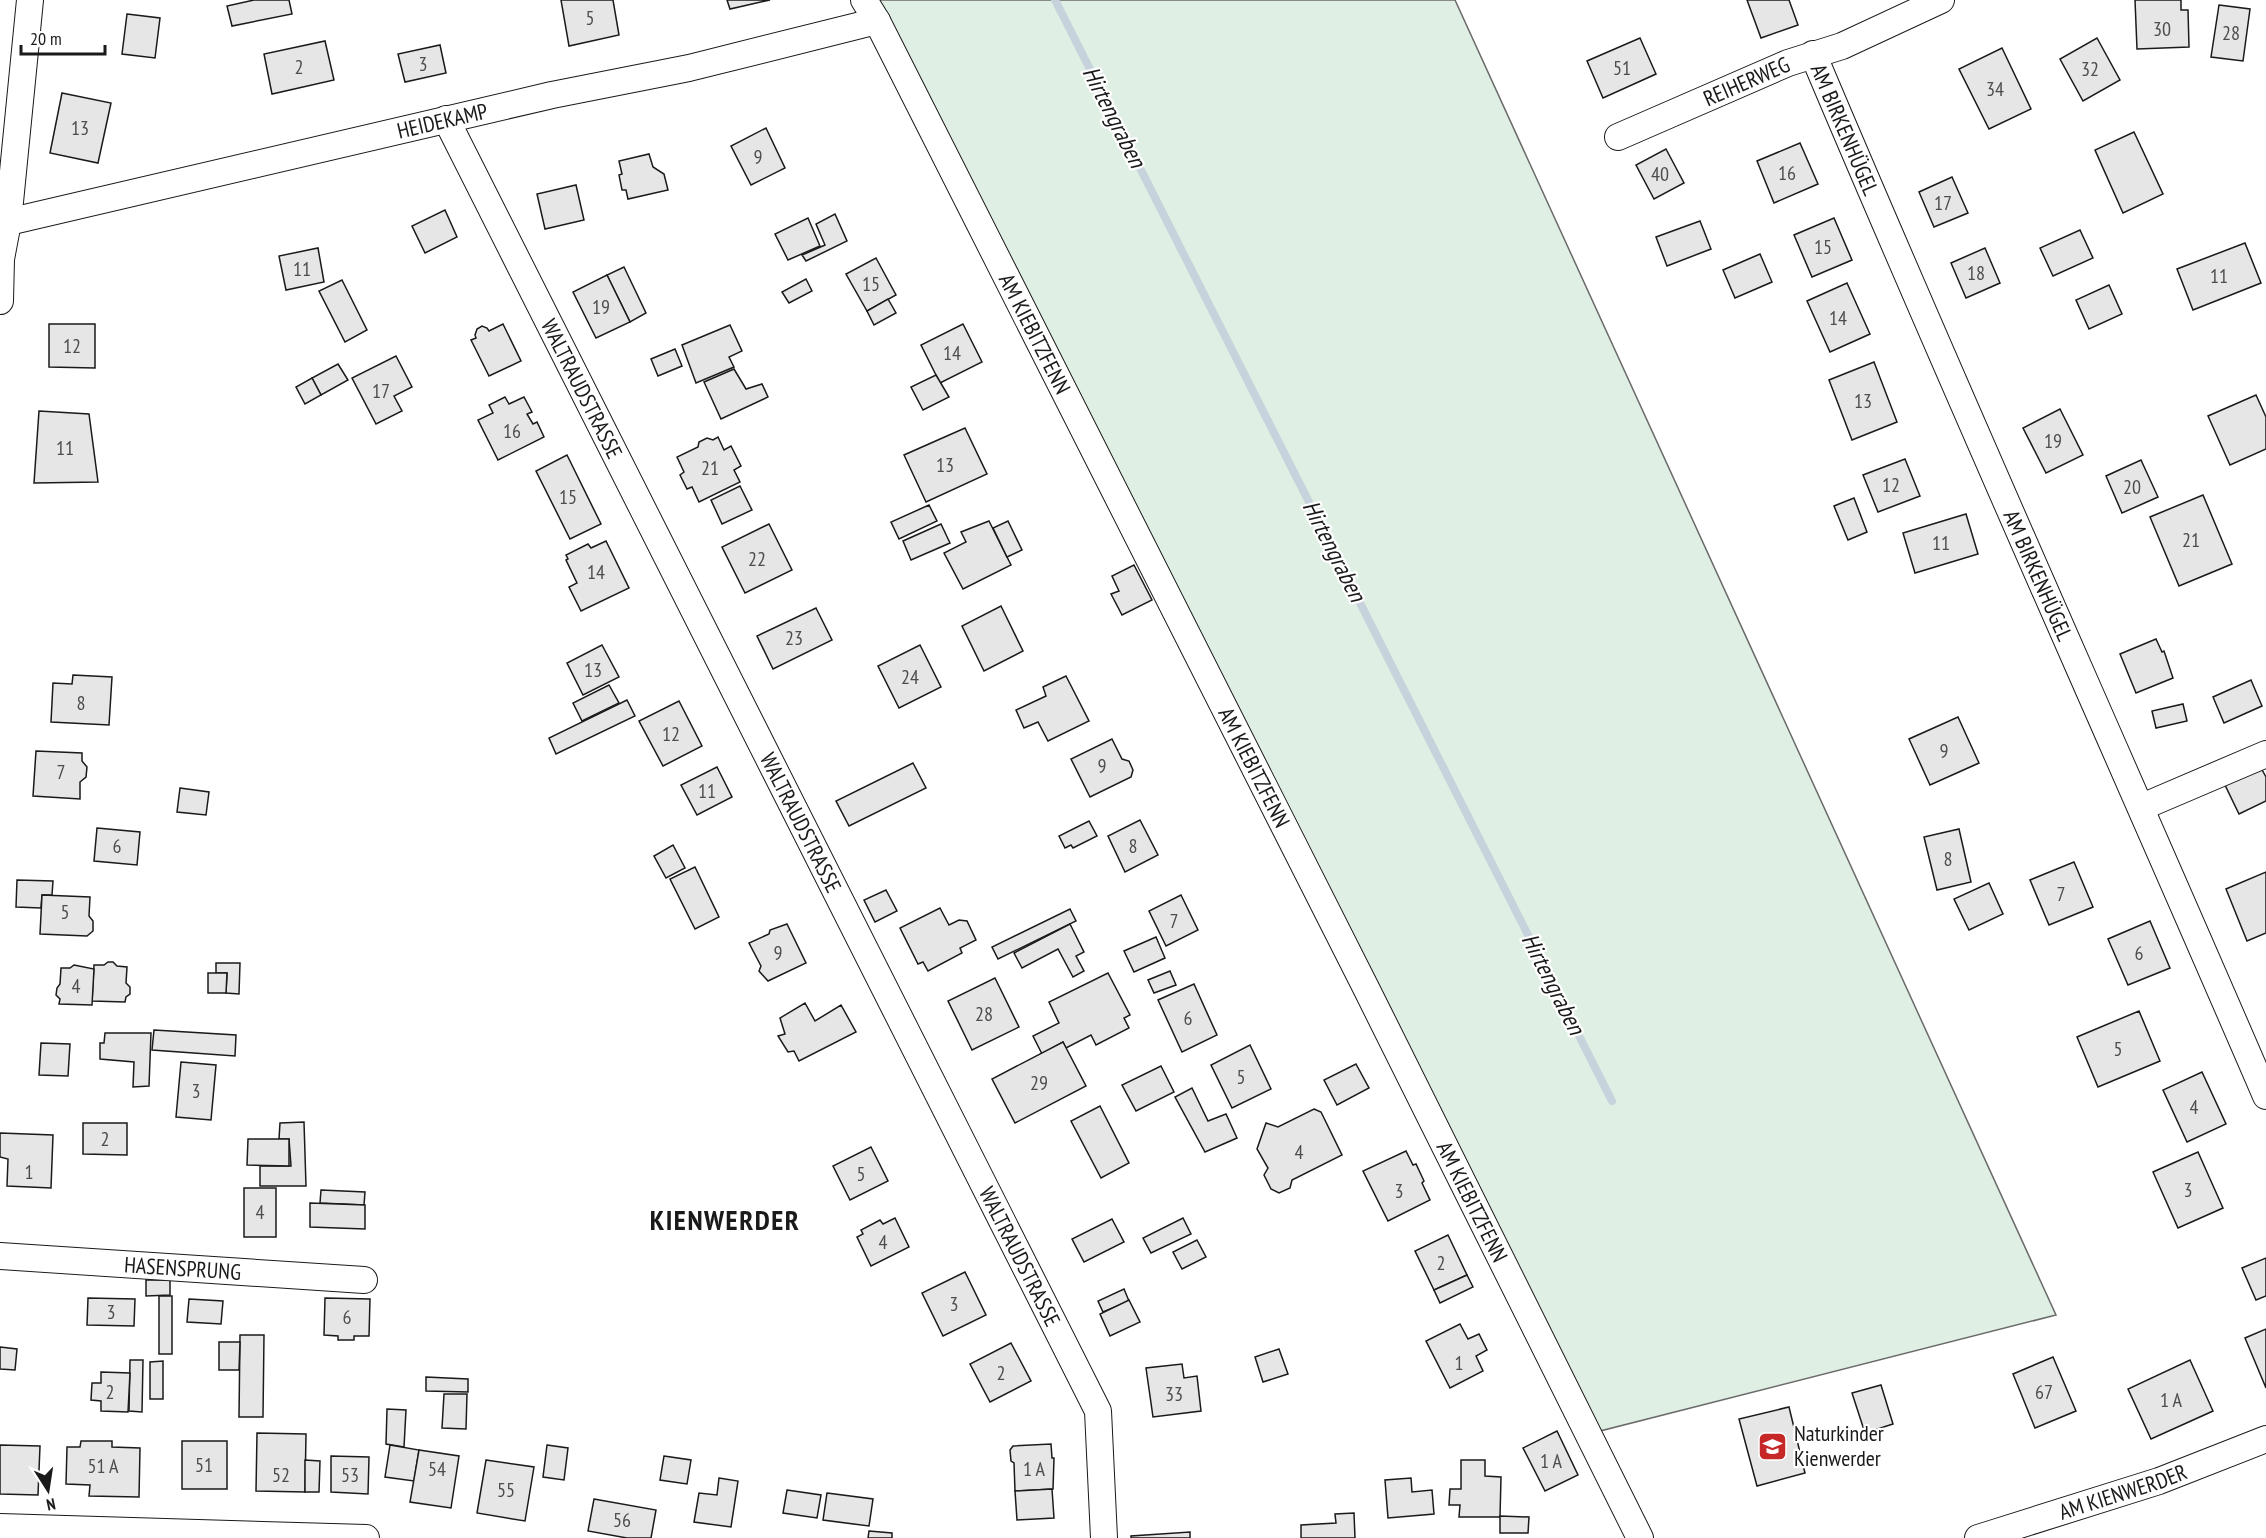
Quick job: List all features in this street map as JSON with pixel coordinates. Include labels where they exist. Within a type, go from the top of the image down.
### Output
[{"type":"street","points":[[0,301],[2,259],[8,222],[30,0]]},
{"type":"street","name":"REIHERWEG","points":[[1618,137],[1788,63],[1842,46],[1941,0]]},
{"type":"street","name":"HEIDEKAMP","points":[[8,222],[552,95],[689,68],[870,10]]},
{"type":"street","name":"AM KIEBITZFENN","points":[[870,10],[1367,990],[1640,1538]]},
{"type":"street","name":"AM BIRKENHÜGEL","points":[[1814,54],[2003,499],[2152,803],[2266,1096]]},
{"type":"street","name":"WALTRAUDSTRASSE","points":[[446,119],[1098,1411],[1104,1538]]},
{"type":"street","points":[[2152,803],[2266,754]]},
{"type":"street","name":"HASENSPRUNG","points":[[0,1256],[364,1280]]},
{"type":"street","name":"AM KIENWERDER","points":[[1977,1538],[2159,1481],[2266,1439]]},
{"type":"street","points":[[0,1527],[366,1538]]},
{"type":"green space","points":[[874,0],[1455,0],[2056,1315],[1596,1432]]},
{"type":"building","points":[[254,0],[289,0],[292,14],[232,26],[227,6]]},
{"type":"building","points":[[561,0],[613,0],[619,35],[569,46]]},
{"type":"building","points":[[727,0],[770,0],[730,9]]},
{"type":"building","points":[[1747,0],[1789,0],[1798,25],[1761,38]]},
{"type":"building","points":[[2135,0],[2181,0],[2181,10],[2188,10],[2189,47],[2137,49]]},
{"type":"building","points":[[2219,5],[2250,9],[2243,61],[2211,57]]},
{"type":"building","points":[[127,14],[160,18],[155,58],[122,54]]},
{"type":"building","points":[[1640,38],[1656,74],[1603,98],[1587,61]]},
{"type":"building","points":[[2097,38],[2120,80],[2083,101],[2060,59]]},
{"type":"building","points":[[325,41],[334,80],[272,94],[264,54]]},
{"type":"building","points":[[440,45],[446,73],[405,82],[398,54]]},
{"type":"building","points":[[2002,48],[2031,109],[1989,129],[1959,69]]},
{"type":"building","points":[[62,93],[111,103],[98,163],[50,153]]},
{"type":"building","points":[[766,128],[785,168],[751,185],[731,146]]},
{"type":"building","points":[[2134,132],[2163,194],[2123,213],[2095,150]]},
{"type":"building","points":[[1800,143],[1818,184],[1774,203],[1757,161]]},
{"type":"building","points":[[1666,149],[1684,183],[1654,199],[1636,165]]},
{"type":"building","points":[[649,154],[653,167],[664,174],[668,190],[628,199],[626,190],[622,190],[619,161]]},
{"type":"building","points":[[1952,177],[1968,213],[1934,227],[1919,192]]},
{"type":"building","points":[[576,185],[584,220],[545,229],[537,194]]},
{"type":"building","points":[[445,210],[457,237],[425,253],[412,226]]},
{"type":"building","points":[[835,214],[847,241],[806,261],[802,255],[825,245],[816,224]]},
{"type":"building","points":[[808,218],[820,246],[788,260],[775,234]]},
{"type":"building","points":[[1834,218],[1852,260],[1812,277],[1794,235]]},
{"type":"building","points":[[1700,221],[1711,249],[1667,266],[1656,237]]},
{"type":"building","points":[[2080,230],[2093,258],[2053,276],[2040,248]]},
{"type":"building","points":[[2245,243],[2261,283],[2193,310],[2177,269]]},
{"type":"building","points":[[318,248],[324,282],[286,290],[279,256]]},
{"type":"building","points":[[1985,248],[2000,283],[1966,298],[1951,263]]},
{"type":"building","points":[[1760,254],[1772,282],[1735,298],[1723,270]]},
{"type":"building","points":[[876,258],[896,295],[867,311],[846,274]]},
{"type":"building","points":[[624,267],[646,313],[630,322],[607,275]]},
{"type":"building","points":[[607,275],[630,322],[596,338],[573,292]]},
{"type":"building","points":[[806,279],[812,291],[789,303],[782,292]]},
{"type":"building","points":[[342,280],[367,330],[345,342],[319,291]]},
{"type":"building","points":[[1847,283],[1870,334],[1830,352],[1807,301]]},
{"type":"building","points":[[2109,285],[2122,314],[2089,329],[2076,300]]},
{"type":"building","points":[[888,299],[896,313],[874,325],[867,311]]},
{"type":"building","points":[[49,324],[95,324],[95,368],[49,367]]},
{"type":"building","points":[[503,324],[521,361],[489,376],[471,340],[476,338],[477,329],[482,326],[489,331]]},
{"type":"building","points":[[963,324],[982,362],[940,383],[921,345]]},
{"type":"building","points":[[730,325],[742,351],[729,357],[734,367],[696,383],[682,345]]},
{"type":"building","points":[[675,349],[682,366],[658,376],[651,359]]},
{"type":"building","points":[[396,356],[412,387],[394,396],[402,411],[376,424],[352,378]]},
{"type":"building","points":[[1874,362],[1897,422],[1852,440],[1829,380]]},
{"type":"building","points":[[338,364],[348,380],[321,395],[312,378]]},
{"type":"building","points":[[734,369],[746,389],[762,384],[768,397],[721,419],[704,382]]},
{"type":"building","points":[[936,375],[949,397],[923,410],[911,387]]},
{"type":"building","points":[[312,378],[321,395],[305,404],[296,387]]},
{"type":"building","points":[[2256,395],[2266,417],[2266,449],[2230,465],[2208,416]]},
{"type":"building","points":[[505,397],[509,404],[524,397],[532,412],[527,414],[533,424],[537,422],[544,437],[498,460],[478,420],[493,413],[489,405]]},
{"type":"building","points":[[2060,409],[2083,455],[2046,473],[2023,428]]},
{"type":"building","points":[[39,411],[89,414],[98,482],[34,483]]},
{"type":"building","points":[[965,428],[987,474],[926,502],[904,455]]},
{"type":"building","points":[[718,437],[724,450],[731,446],[741,466],[734,470],[740,482],[699,502],[692,487],[687,489],[680,475],[684,472],[677,457],[698,447],[699,442],[707,438],[713,440]]},
{"type":"building","points":[[567,455],[601,524],[570,539],[536,471]]},
{"type":"building","points":[[1905,459],[1920,496],[1878,512],[1863,475]]},
{"type":"building","points":[[2141,460],[2158,497],[2122,513],[2106,476]]},
{"type":"building","points":[[740,486],[752,510],[722,524],[711,500]]},
{"type":"building","points":[[2203,495],[2232,564],[2179,586],[2150,517]]},
{"type":"building","points":[[1854,498],[1867,532],[1848,540],[1834,506]]},
{"type":"building","points":[[929,505],[937,521],[899,539],[891,522]]},
{"type":"building","points":[[1966,514],[1978,554],[1915,573],[1903,533]]},
{"type":"building","points":[[989,521],[1011,565],[963,589],[944,553],[966,542],[961,532]]},
{"type":"building","points":[[1008,521],[1022,550],[1007,557],[993,528]]},
{"type":"building","points":[[769,524],[792,570],[745,593],[722,547]]},
{"type":"building","points":[[941,524],[950,543],[911,560],[903,541]]},
{"type":"building","points":[[606,541],[629,588],[581,611],[569,587],[577,583],[566,560],[568,559],[566,555],[588,544],[591,548]]},
{"type":"building","points":[[1134,565],[1152,600],[1122,615],[1111,594],[1119,591],[1112,576]]},
{"type":"building","points":[[1001,606],[1023,651],[984,671],[962,626]]},
{"type":"building","points":[[816,608],[832,640],[773,669],[757,636]]},
{"type":"building","points":[[2156,639],[2162,652],[2164,651],[2173,678],[2136,693],[2120,654]]},
{"type":"building","points":[[602,645],[619,677],[583,695],[567,663]]},
{"type":"building","points":[[920,645],[941,687],[899,708],[878,666]]},
{"type":"building","points":[[73,675],[112,677],[109,725],[51,722],[53,683],[72,684]]},
{"type":"building","points":[[1066,676],[1089,721],[1048,741],[1038,722],[1024,728],[1016,710],[1046,696],[1043,687]]},
{"type":"building","points":[[2251,680],[2262,706],[2224,723],[2213,697]]},
{"type":"building","points":[[609,685],[619,703],[582,721],[573,703]]},
{"type":"building","points":[[627,700],[635,716],[556,754],[549,738]]},
{"type":"building","points":[[679,701],[702,746],[663,766],[639,721]]},
{"type":"building","points":[[2183,704],[2187,721],[2156,728],[2152,711]]},
{"type":"building","points":[[1958,717],[1979,763],[1930,785],[1909,739]]},
{"type":"building","points":[[1112,739],[1122,759],[1129,761],[1133,770],[1131,777],[1090,797],[1071,759]]},
{"type":"building","points":[[36,751],[82,753],[82,761],[87,767],[86,777],[80,782],[80,799],[33,796]]},
{"type":"building","points":[[913,763],[926,788],[849,826],[836,801]]},
{"type":"building","points":[[717,767],[732,797],[697,815],[681,785]]},
{"type":"building","points":[[2261,768],[2266,777],[2266,801],[2239,814],[2225,785]]},
{"type":"building","points":[[180,788],[209,792],[206,815],[177,812]]},
{"type":"building","points":[[1140,820],[1158,855],[1125,872],[1108,836]]},
{"type":"building","points":[[1089,821],[1097,836],[1073,848],[1071,845],[1065,848],[1059,836]]},
{"type":"building","points":[[97,828],[140,832],[137,865],[94,861]]},
{"type":"building","points":[[1959,829],[1971,882],[1937,890],[1924,837]]},
{"type":"building","points":[[673,845],[685,868],[666,878],[654,856]]},
{"type":"building","points":[[2074,862],[2093,907],[2049,925],[2030,880]]},
{"type":"building","points":[[695,867],[719,917],[695,929],[670,879]]},
{"type":"building","points":[[2266,872],[2266,933],[2247,941],[2226,889]]},
{"type":"building","points":[[17,880],[53,881],[52,895],[42,895],[41,908],[16,907]]},
{"type":"building","points":[[1989,883],[2003,914],[1969,930],[1954,899]]},
{"type":"building","points":[[886,890],[897,911],[875,922],[864,900]]},
{"type":"building","points":[[42,895],[90,897],[89,916],[93,921],[93,931],[87,936],[40,934]]},
{"type":"building","points":[[1181,895],[1198,930],[1166,946],[1149,911]]},
{"type":"building","points":[[940,908],[949,925],[959,920],[967,921],[976,940],[960,948],[962,953],[928,971],[923,962],[918,964],[900,928]]},
{"type":"building","points":[[1070,909],[1076,921],[998,959],[992,947]]},
{"type":"building","points":[[2150,921],[2170,968],[2128,985],[2108,939]]},
{"type":"building","points":[[787,924],[806,963],[768,981],[759,971],[761,966],[749,943],[769,934],[770,930]]},
{"type":"building","points":[[1070,924],[1084,952],[1076,956],[1084,971],[1073,977],[1058,949],[1022,968],[1014,953]]},
{"type":"building","points":[[1156,937],[1165,958],[1134,972],[1124,951]]},
{"type":"building","points":[[108,962],[127,967],[126,983],[130,987],[130,994],[126,997],[125,1002],[92,1001],[94,965],[104,965]]},
{"type":"building","points":[[216,963],[240,963],[239,994],[226,993],[227,973],[216,973]]},
{"type":"building","points":[[74,965],[94,969],[92,1005],[59,1004],[60,999],[56,995],[60,984],[61,968],[70,968]]},
{"type":"building","points":[[1170,971],[1176,985],[1154,993],[1148,980]]},
{"type":"building","points":[[208,973],[227,973],[226,993],[208,993]]},
{"type":"building","points":[[1108,973],[1130,1015],[1124,1018],[1129,1028],[1096,1045],[1091,1035],[1066,1048],[1063,1042],[1042,1054],[1033,1036],[1059,1023],[1049,1002]]},
{"type":"building","points":[[995,978],[1019,1027],[972,1050],[948,1001]]},
{"type":"building","points":[[1194,984],[1217,1035],[1182,1052],[1158,1000]]},
{"type":"building","points":[[805,1003],[815,1021],[841,1005],[856,1032],[799,1061],[794,1051],[788,1052],[778,1036],[785,1034],[780,1018]]},
{"type":"building","points":[[2139,1011],[2160,1061],[2098,1087],[2077,1037]]},
{"type":"building","points":[[154,1030],[236,1035],[235,1056],[152,1050]]},
{"type":"building","points":[[105,1033],[151,1033],[149,1086],[133,1087],[134,1062],[100,1059],[100,1043],[104,1043]]},
{"type":"building","points":[[1063,1042],[1086,1086],[1015,1123],[992,1079]]},
{"type":"building","points":[[41,1043],[70,1044],[68,1076],[39,1075]]},
{"type":"building","points":[[1250,1045],[1271,1089],[1232,1108],[1211,1065]]},
{"type":"building","points":[[181,1062],[216,1065],[211,1120],[176,1117]]},
{"type":"building","points":[[1356,1064],[1369,1088],[1337,1105],[1324,1080]]},
{"type":"building","points":[[1161,1066],[1174,1092],[1136,1111],[1122,1085]]},
{"type":"building","points":[[2202,1072],[2226,1124],[2187,1142],[2163,1090]]},
{"type":"building","points":[[1192,1088],[1208,1121],[1226,1114],[1237,1138],[1205,1152],[1175,1097]]},
{"type":"building","points":[[1100,1106],[1129,1163],[1101,1178],[1071,1121]]},
{"type":"building","points":[[1314,1109],[1321,1112],[1342,1155],[1292,1180],[1290,1188],[1279,1193],[1271,1189],[1264,1175],[1268,1168],[1257,1149],[1266,1123],[1278,1127]]},
{"type":"building","points":[[304,1122],[306,1186],[260,1186],[260,1166],[291,1166],[289,1139],[279,1139],[280,1123]]},
{"type":"building","points":[[83,1123],[127,1123],[127,1155],[83,1154]]},
{"type":"building","points":[[0,1133],[53,1135],[51,1188],[7,1186],[8,1159],[0,1157]]},
{"type":"building","points":[[248,1139],[289,1139],[289,1166],[247,1165]]},
{"type":"building","points":[[871,1147],[888,1181],[850,1200],[833,1166]]},
{"type":"building","points":[[1406,1151],[1413,1165],[1416,1164],[1430,1200],[1388,1221],[1363,1171]]},
{"type":"building","points":[[2198,1152],[2223,1208],[2178,1228],[2153,1172]]},
{"type":"building","points":[[244,1188],[276,1188],[276,1237],[244,1237]]},
{"type":"building","points":[[321,1190],[365,1192],[364,1205],[320,1203]]},
{"type":"building","points":[[310,1203],[365,1205],[365,1229],[310,1227]]},
{"type":"building","points":[[895,1218],[909,1247],[871,1266],[857,1237],[863,1234],[861,1230],[880,1220],[883,1224]]},
{"type":"building","points":[[1183,1218],[1191,1234],[1151,1253],[1143,1238]]},
{"type":"building","points":[[1112,1219],[1124,1242],[1084,1262],[1072,1239]]},
{"type":"building","points":[[1448,1235],[1467,1275],[1434,1290],[1415,1251]]},
{"type":"building","points":[[1197,1240],[1206,1257],[1182,1269],[1173,1252]]},
{"type":"building","points":[[2266,1258],[2266,1296],[2256,1300],[2242,1268]]},
{"type":"building","points":[[965,1272],[986,1315],[943,1336],[922,1293]]},
{"type":"building","points":[[1467,1275],[1473,1287],[1440,1303],[1434,1290]]},
{"type":"building","points":[[146,1280],[170,1280],[170,1295],[146,1296]]},
{"type":"building","points":[[1124,1289],[1129,1301],[1103,1312],[1098,1301]]},
{"type":"building","points":[[159,1296],[172,1296],[172,1354],[159,1354]]},
{"type":"building","points":[[88,1298],[135,1299],[134,1326],[87,1325]]},
{"type":"building","points":[[325,1298],[370,1299],[369,1336],[354,1336],[354,1340],[338,1340],[338,1336],[324,1335]]},
{"type":"building","points":[[189,1299],[223,1301],[221,1324],[187,1322]]},
{"type":"building","points":[[1129,1300],[1140,1322],[1110,1336],[1100,1314]]},
{"type":"building","points":[[1460,1324],[1468,1339],[1479,1334],[1487,1350],[1476,1356],[1483,1371],[1450,1388],[1426,1341]]},
{"type":"building","points":[[2266,1329],[2266,1388],[2245,1338]]},
{"type":"building","points":[[240,1335],[264,1335],[263,1417],[239,1417]]},
{"type":"building","points":[[219,1342],[240,1342],[239,1370],[219,1370]]},
{"type":"building","points":[[1011,1343],[1031,1381],[990,1402],[970,1364]]},
{"type":"building","points":[[0,1347],[17,1349],[15,1370],[0,1369]]},
{"type":"building","points":[[1279,1349],[1288,1374],[1263,1382],[1255,1357]]},
{"type":"building","points":[[2053,1357],[2076,1411],[2035,1428],[2013,1374]]},
{"type":"building","points":[[130,1360],[143,1360],[142,1412],[129,1411]]},
{"type":"building","points":[[2190,1360],[2213,1411],[2151,1439],[2128,1389]]},
{"type":"building","points":[[163,1361],[163,1399],[150,1399],[150,1362]]},
{"type":"building","points":[[1182,1364],[1184,1378],[1197,1376],[1201,1411],[1153,1417],[1146,1368]]},
{"type":"building","points":[[101,1372],[130,1373],[128,1412],[101,1411],[101,1401],[91,1400],[92,1383],[101,1383]]},
{"type":"building","points":[[426,1377],[468,1379],[468,1392],[426,1391]]},
{"type":"building","points":[[1881,1385],[1893,1424],[1865,1433],[1852,1393]]},
{"type":"building","points":[[444,1394],[467,1394],[466,1429],[442,1428]]},
{"type":"building","name":"Naturkinder Kienwerder","points":[[1789,1407],[1805,1473],[1757,1486],[1739,1419]]},
{"type":"building","points":[[387,1409],[406,1410],[404,1447],[386,1444]]},
{"type":"building","points":[[1557,1431],[1578,1475],[1545,1491],[1523,1448]]},
{"type":"building","points":[[257,1433],[306,1434],[305,1492],[256,1491]]},
{"type":"building","points":[[81,1441],[112,1441],[112,1447],[140,1448],[139,1497],[89,1496],[90,1485],[66,1484],[67,1447],[80,1447]]},
{"type":"building","points":[[182,1441],[227,1441],[227,1489],[182,1489]]},
{"type":"building","points":[[1051,1444],[1052,1458],[1054,1458],[1053,1489],[1015,1491],[1014,1463],[1011,1461],[1010,1450],[1013,1446]]},
{"type":"building","points":[[0,1445],[40,1446],[38,1495],[0,1494]]},
{"type":"building","points":[[390,1445],[419,1450],[414,1481],[385,1477]]},
{"type":"building","points":[[547,1445],[568,1448],[564,1480],[543,1477]]},
{"type":"building","points":[[419,1450],[459,1456],[451,1508],[410,1502]]},
{"type":"building","points":[[331,1456],[369,1457],[368,1494],[331,1492]]},
{"type":"building","points":[[664,1456],[691,1460],[687,1484],[660,1480]]},
{"type":"building","points":[[305,1460],[320,1461],[319,1492],[305,1492]]},
{"type":"building","points":[[486,1460],[534,1467],[525,1521],[477,1513]]},
{"type":"building","points":[[1461,1460],[1485,1460],[1485,1476],[1501,1477],[1500,1517],[1459,1517],[1460,1505],[1449,1505],[1450,1489],[1461,1489]]},
{"type":"building","points":[[719,1478],[738,1481],[731,1527],[694,1522],[699,1493],[717,1495]]},
{"type":"building","points":[[1411,1478],[1412,1492],[1432,1490],[1434,1514],[1388,1518],[1385,1480]]},
{"type":"building","points":[[1052,1489],[1054,1518],[1017,1520],[1015,1491]]},
{"type":"building","points":[[787,1490],[821,1495],[817,1518],[783,1513]]},
{"type":"building","points":[[827,1493],[873,1499],[869,1526],[823,1520]]},
{"type":"building","points":[[594,1499],[656,1510],[651,1538],[627,1538],[588,1531]]},
{"type":"building","points":[[1354,1513],[1355,1538],[1301,1538],[1301,1525],[1336,1523],[1335,1514]]},
{"type":"building","points":[[1500,1516],[1529,1517],[1528,1533],[1500,1533]]},
{"type":"building","points":[[869,1531],[892,1533],[892,1538],[868,1538]]},
{"type":"building","points":[[1190,1532],[1190,1538],[1131,1538],[1131,1536]]},
{"type":"waterway","name":"Hirtengraben","points":[[1055,0],[1612,1101]]},
{"type":"place","name":"Naturkinder Kienwerder","points":[[1773,1446]]},
{"type":"district","name":"KIENWERDER","points":[[725,1220]]}]
